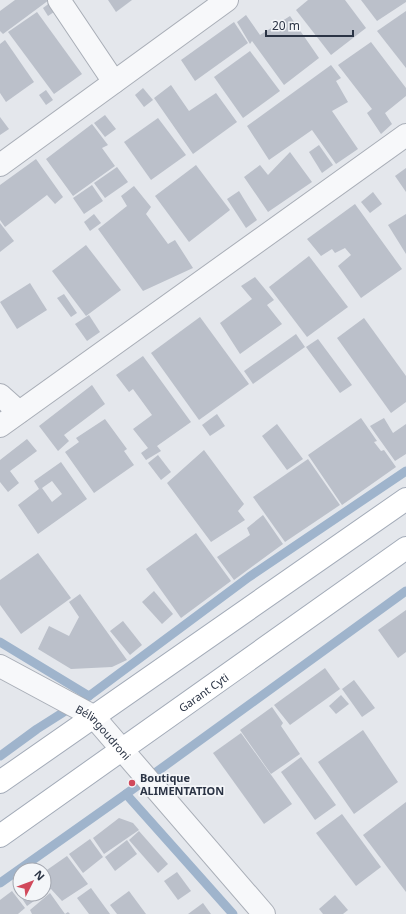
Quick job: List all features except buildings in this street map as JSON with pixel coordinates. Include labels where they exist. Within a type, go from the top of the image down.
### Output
[{"type":"main road","points":[[0,782],[406,499]]},
{"type":"main road","name":"Garant Cyti","points":[[0,836],[406,548]]},
{"type":"street","points":[[59,0],[114,82]]},
{"type":"street","points":[[0,165],[227,0]]},
{"type":"street","points":[[0,426],[406,135]]},
{"type":"street","points":[[0,395],[19,412]]},
{"type":"street","name":"Bélingoudroni","points":[[0,666],[93,716],[264,914]]},
{"type":"waterway","points":[[0,756],[37,729],[89,696],[249,577],[406,471]]},
{"type":"waterway","points":[[0,883],[126,794],[406,591]]},
{"type":"waterway","points":[[0,642],[89,696]]},
{"type":"waterway","points":[[126,794],[233,914]]},
{"type":"place","name":"Boutique ALIMENTATION","points":[[132,783]]}]
